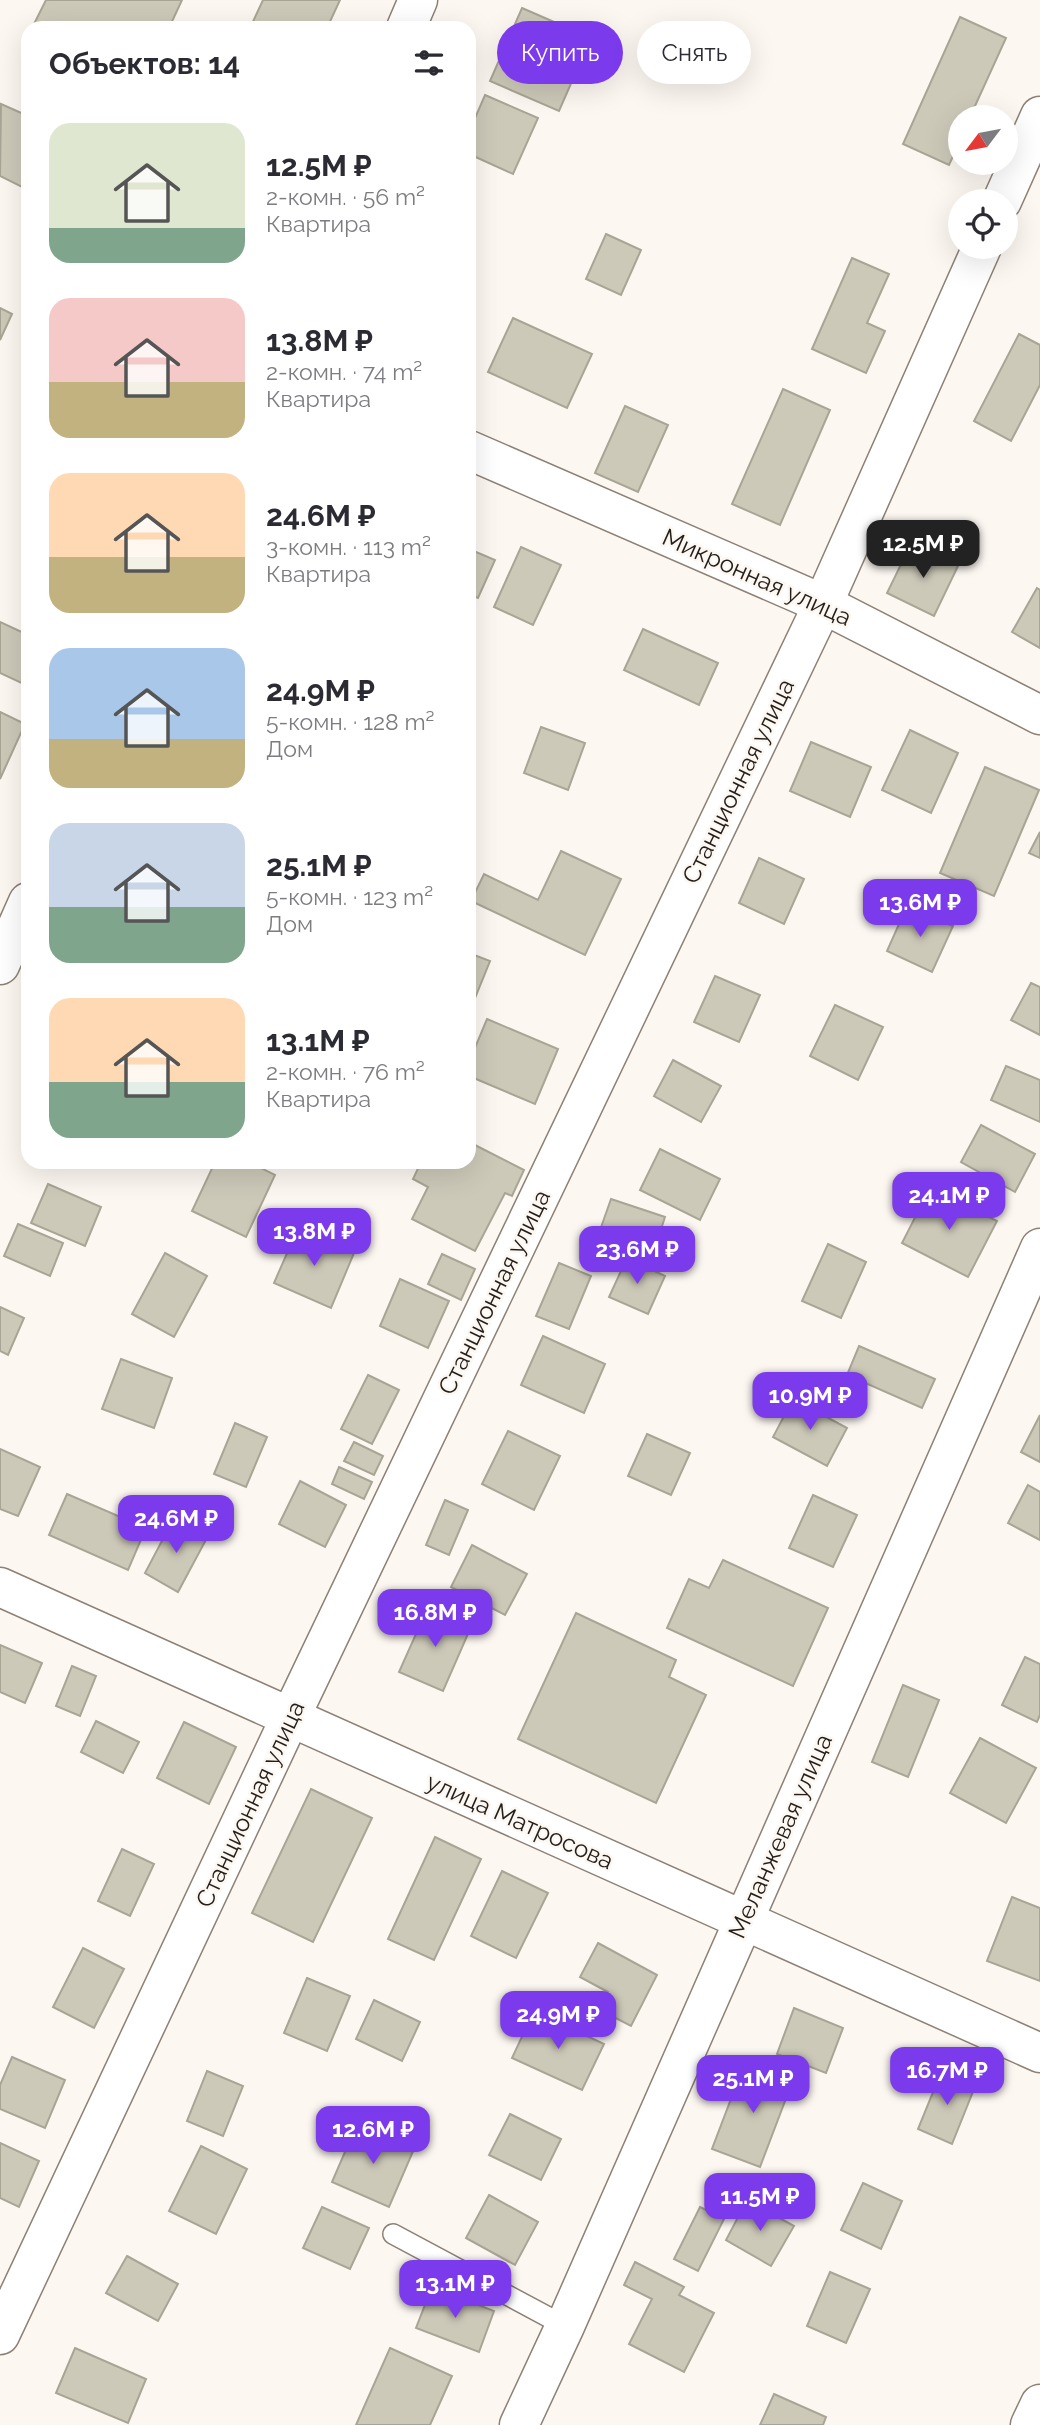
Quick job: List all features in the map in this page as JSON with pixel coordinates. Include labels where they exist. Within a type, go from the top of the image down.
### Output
[{"type":"street","points":[[409,21],[418,0]]},
{"type":"street","points":[[1007,189],[1040,116]]},
{"type":"street","name":"Станционная улица","points":[[0,2335],[290,1718],[823,604],[977,259]]},
{"type":"street","name":"Микронная улица","points":[[476,453],[823,604],[1040,715]]},
{"type":"street","points":[[0,965],[21,918]]},
{"type":"street","name":"Меланжевая улица","points":[[520,2425],[1040,1248]]},
{"type":"street","name":"улица Матросова","points":[[0,1587],[1040,2053]]},
{"type":"street","points":[[1030,2425],[1040,2404]]},
{"type":"lane","points":[[393,2234],[565,2326]]},
{"type":"building","points":[[46,0],[182,0],[172,21],[36,21]]},
{"type":"building","points":[[263,0],[340,0],[330,21],[253,21]]},
{"type":"building","points":[[522,8],[552,21],[516,21]]},
{"type":"building","points":[[960,17],[1006,38],[975,105],[948,105],[948,165],[903,144]]},
{"type":"building","points":[[497,65],[497,84],[571,84],[559,111],[490,81]]},
{"type":"building","points":[[485,95],[538,118],[513,174],[476,157],[476,116]]},
{"type":"building","points":[[1,104],[21,113],[21,186],[0,176]]},
{"type":"building","points":[[606,234],[641,250],[621,295],[586,279]]},
{"type":"building","points":[[852,258],[889,274],[867,323],[885,331],[866,373],[812,349]]},
{"type":"building","points":[[0,308],[12,314],[0,340]]},
{"type":"building","points":[[513,318],[592,354],[567,408],[488,372]]},
{"type":"building","points":[[1019,334],[1040,345],[1040,385],[1011,441],[974,421]]},
{"type":"building","points":[[783,389],[830,410],[780,525],[732,504]]},
{"type":"building","points":[[625,406],[668,425],[638,492],[595,473]]},
{"type":"building","points":[[911,544],[958,566],[934,616],[887,593]]},
{"type":"building","points":[[521,547],[561,565],[533,625],[494,607]]},
{"type":"building","points":[[476,552],[495,560],[478,598],[476,597]]},
{"type":"building","points":[[1037,588],[1040,590],[1040,648],[1012,632]]},
{"type":"building","points":[[0,622],[21,632],[21,683],[0,673]]},
{"type":"building","points":[[643,629],[718,663],[699,705],[624,670]]},
{"type":"building","points":[[0,712],[21,722],[21,733],[0,779]]},
{"type":"building","points":[[541,727],[585,743],[568,790],[524,773]]},
{"type":"building","points":[[910,730],[958,753],[931,813],[882,790]]},
{"type":"building","points":[[811,742],[871,767],[850,817],[790,791]]},
{"type":"building","points":[[985,767],[1039,790],[994,896],[940,873]]},
{"type":"building","points":[[1040,832],[1040,858],[1029,853]]},
{"type":"building","points":[[561,851],[621,879],[585,955],[476,903],[476,891],[484,874],[538,900]]},
{"type":"building","points":[[759,858],[804,879],[784,924],[739,903]]},
{"type":"building","points":[[907,906],[953,926],[932,972],[887,951]]},
{"type":"building","points":[[476,956],[490,961],[476,996]]},
{"type":"building","points":[[715,976],[760,995],[739,1042],[694,1022]]},
{"type":"building","points":[[1031,983],[1040,987],[1040,1035],[1011,1020]]},
{"type":"building","points":[[835,1005],[883,1027],[858,1080],[810,1056]]},
{"type":"building","points":[[487,1019],[558,1049],[535,1104],[476,1079],[476,1045]]},
{"type":"building","points":[[673,1060],[721,1086],[701,1122],[654,1096]]},
{"type":"building","points":[[1006,1066],[1040,1080],[1040,1122],[991,1100]]},
{"type":"building","points":[[981,1125],[1035,1154],[1015,1192],[961,1162]]},
{"type":"building","points":[[476,1146],[524,1170],[512,1196],[505,1193],[475,1251],[412,1219],[428,1187],[413,1179],[418,1169],[476,1169]]},
{"type":"building","points":[[660,1149],[720,1179],[700,1220],[640,1190]]},
{"type":"building","points":[[212,1169],[263,1169],[275,1175],[246,1237],[192,1211]]},
{"type":"building","points":[[48,1184],[101,1207],[85,1246],[31,1223]]},
{"type":"building","points":[[930,1188],[997,1221],[968,1277],[902,1243]]},
{"type":"building","points":[[611,1199],[665,1217],[654,1251],[599,1233]]},
{"type":"building","points":[[18,1224],[63,1243],[50,1276],[4,1256]]},
{"type":"building","points":[[298,1228],[354,1253],[331,1308],[274,1283]]},
{"type":"building","points":[[828,1244],[866,1262],[841,1318],[802,1301]]},
{"type":"building","points":[[165,1253],[207,1276],[174,1337],[132,1314]]},
{"type":"building","points":[[442,1254],[475,1269],[461,1300],[428,1284]]},
{"type":"building","points":[[627,1258],[665,1276],[648,1314],[609,1297]]},
{"type":"building","points":[[559,1263],[591,1276],[569,1329],[536,1316]]},
{"type":"building","points":[[400,1279],[449,1301],[428,1348],[380,1326]]},
{"type":"building","points":[[0,1307],[24,1318],[8,1355],[0,1351]]},
{"type":"building","points":[[543,1336],[605,1364],[584,1413],[521,1385]]},
{"type":"building","points":[[859,1346],[935,1379],[922,1408],[847,1375]]},
{"type":"building","points":[[121,1359],[172,1378],[154,1428],[102,1409]]},
{"type":"building","points":[[368,1375],[399,1390],[372,1444],[341,1429]]},
{"type":"building","points":[[793,1399],[847,1428],[827,1466],[773,1437]]},
{"type":"building","points":[[1040,1415],[1040,1462],[1021,1452]]},
{"type":"building","points":[[235,1423],[267,1437],[246,1487],[214,1474]]},
{"type":"building","points":[[508,1431],[560,1456],[534,1510],[482,1484]]},
{"type":"building","points":[[647,1434],[690,1453],[671,1495],[628,1476]]},
{"type":"building","points":[[354,1442],[383,1456],[374,1475],[344,1461]]},
{"type":"building","points":[[0,1449],[40,1467],[18,1516],[0,1509]]},
{"type":"building","points":[[339,1467],[372,1482],[364,1499],[332,1484]]},
{"type":"building","points":[[300,1481],[346,1505],[325,1547],[279,1524]]},
{"type":"building","points":[[1028,1485],[1040,1492],[1040,1540],[1008,1523]]},
{"type":"building","points":[[67,1494],[146,1528],[128,1570],[49,1535]]},
{"type":"building","points":[[813,1495],[857,1515],[833,1567],[789,1548]]},
{"type":"building","points":[[445,1500],[468,1510],[449,1555],[426,1545]]},
{"type":"building","points":[[174,1518],[208,1536],[178,1592],[145,1573]]},
{"type":"building","points":[[472,1545],[527,1574],[505,1615],[451,1587]]},
{"type":"building","points":[[723,1560],[828,1608],[793,1686],[667,1628],[689,1579],[709,1588]]},
{"type":"building","points":[[428,1607],[471,1627],[443,1691],[399,1672]]},
{"type":"building","points":[[576,1613],[676,1660],[669,1677],[706,1695],[656,1803],[518,1739]]},
{"type":"building","points":[[0,1645],[42,1663],[25,1703],[0,1692]]},
{"type":"building","points":[[1025,1657],[1040,1664],[1040,1715],[1037,1722],[1002,1705]]},
{"type":"building","points":[[72,1666],[96,1676],[80,1716],[56,1706]]},
{"type":"building","points":[[903,1685],[939,1700],[908,1777],[872,1762]]},
{"type":"building","points":[[96,1721],[139,1742],[123,1773],[81,1752]]},
{"type":"building","points":[[184,1722],[236,1747],[209,1804],[157,1778]]},
{"type":"building","points":[[980,1738],[1036,1768],[1006,1823],[950,1793]]},
{"type":"building","points":[[311,1789],[372,1818],[313,1942],[252,1913]]},
{"type":"building","points":[[435,1837],[481,1859],[434,1960],[388,1939]]},
{"type":"building","points":[[122,1849],[154,1864],[130,1916],[98,1901]]},
{"type":"building","points":[[502,1871],[548,1893],[516,1958],[471,1936]]},
{"type":"building","points":[[1012,1897],[1040,1908],[1040,1981],[987,1961]]},
{"type":"building","points":[[598,1943],[657,1975],[631,2026],[598,2009],[608,1992],[580,1977]]},
{"type":"building","points":[[83,1948],[124,1969],[94,2028],[53,2007]]},
{"type":"building","points":[[307,1978],[350,1996],[327,2051],[284,2033]]},
{"type":"building","points":[[374,2000],[420,2022],[402,2061],[356,2039]]},
{"type":"building","points":[[794,2008],[843,2028],[826,2073],[777,2054]]},
{"type":"building","points":[[534,2011],[604,2044],[582,2090],[512,2058]]},
{"type":"building","points":[[12,2057],[65,2080],[45,2128],[0,2109],[0,2085]]},
{"type":"building","points":[[745,2062],[793,2080],[760,2167],[712,2149]]},
{"type":"building","points":[[942,2070],[976,2084],[952,2144],[918,2129]]},
{"type":"building","points":[[207,2071],[243,2086],[223,2136],[187,2121]]},
{"type":"building","points":[[510,2114],[561,2139],[541,2180],[489,2155]]},
{"type":"building","points":[[357,2124],[414,2149],[389,2207],[332,2182]]},
{"type":"building","points":[[0,2143],[39,2161],[19,2207],[0,2198]]},
{"type":"building","points":[[201,2146],[247,2169],[216,2234],[169,2211]]},
{"type":"building","points":[[863,2183],[902,2201],[881,2249],[841,2230]]},
{"type":"building","points":[[489,2195],[538,2222],[515,2265],[466,2238]]},
{"type":"building","points":[[747,2200],[794,2226],[771,2266],[726,2240]]},
{"type":"building","points":[[322,2207],[369,2228],[350,2269],[303,2248]]},
{"type":"building","points":[[700,2207],[724,2219],[698,2271],[674,2259]]},
{"type":"building","points":[[127,2256],[178,2284],[158,2321],[106,2293]]},
{"type":"building","points":[[635,2262],[684,2287],[679,2295],[714,2313],[684,2372],[629,2344],[652,2299],[624,2285]]},
{"type":"building","points":[[830,2272],[870,2289],[846,2343],[807,2326]]},
{"type":"building","points":[[432,2287],[494,2311],[479,2352],[416,2328]]},
{"type":"building","points":[[75,2348],[146,2379],[128,2423],[56,2393]]},
{"type":"building","points":[[390,2348],[452,2376],[430,2425],[356,2425]]},
{"type":"building","points":[[774,2394],[826,2417],[823,2425],[760,2425]]}]
